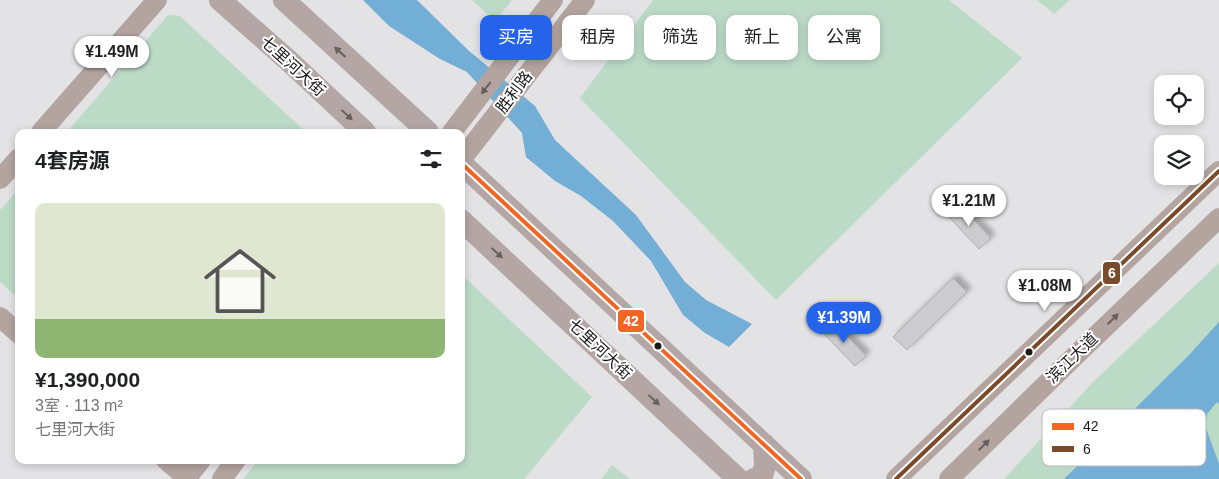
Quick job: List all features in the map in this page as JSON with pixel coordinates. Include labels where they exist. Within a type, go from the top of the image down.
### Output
[{"type":"main road","points":[[44,129],[157,0]]},
{"type":"main road","name":"七里河大街","points":[[220,0],[362,129]]},
{"type":"main road","points":[[284,0],[425,129]]},
{"type":"main road","name":"胜利路","points":[[457,125],[553,0]]},
{"type":"main road","name":"胜利路","points":[[465,157],[585,0]]},
{"type":"main road","points":[[0,179],[15,162]]},
{"type":"main road","points":[[465,166],[801,479]]},
{"type":"main road","points":[[896,479],[913,470],[1219,171]]},
{"type":"main road","name":"滨江大道","points":[[949,479],[1076,354],[1219,218]]},
{"type":"main road","name":"七里河大街","points":[[465,224],[744,478]]},
{"type":"main road","points":[[0,317],[15,330]]},
{"type":"main road","points":[[744,478],[762,476],[765,466],[764,444]]},
{"type":"main road","points":[[170,464],[187,479],[198,464]]},
{"type":"main road","points":[[222,479],[233,464]]},
{"type":"green space","points":[[472,0],[512,0],[500,15],[488,15]]},
{"type":"green space","points":[[653,0],[949,0],[1022,58],[776,300],[580,98],[608,60],[634,60],[634,26]]},
{"type":"green space","points":[[1037,0],[1070,0],[1054,14]]},
{"type":"green space","points":[[168,15],[180,16],[303,129],[70,129]]},
{"type":"green space","points":[[15,193],[15,295],[0,282],[0,210]]},
{"type":"green space","points":[[1219,263],[1219,479],[1004,479],[1042,438],[1042,466],[1206,466],[1206,409],[1068,409],[1094,381]]},
{"type":"green space","points":[[465,278],[592,397],[524,479],[243,479],[255,464],[465,464]]},
{"type":"green space","points":[[612,465],[630,479],[601,479]]},
{"type":"water","points":[[363,0],[417,0],[468,50],[535,106],[555,140],[636,215],[685,282],[706,300],[752,324],[729,347],[705,333],[683,315],[651,261],[613,221],[581,196],[555,181],[526,157],[522,133],[467,72],[440,59],[389,26]]},
{"type":"water","points":[[1219,322],[1219,404],[1217,402],[1207,414],[1206,428],[1206,409],[1135,409]]},
{"type":"water","points":[[1206,428],[1219,464],[1219,479],[1064,479],[1077,466],[1206,466]]},
{"type":"building","points":[[959,205],[991,238],[979,249],[948,216]]},
{"type":"building","points":[[953,278],[967,292],[907,350],[893,337]]},
{"type":"building","points":[[834,322],[866,356],[855,366],[823,333]]},
{"type":"transit line","name":"42","points":[[465,167],[801,479]]},
{"type":"transit line","name":"6","points":[[896,479],[1219,171]]}]
